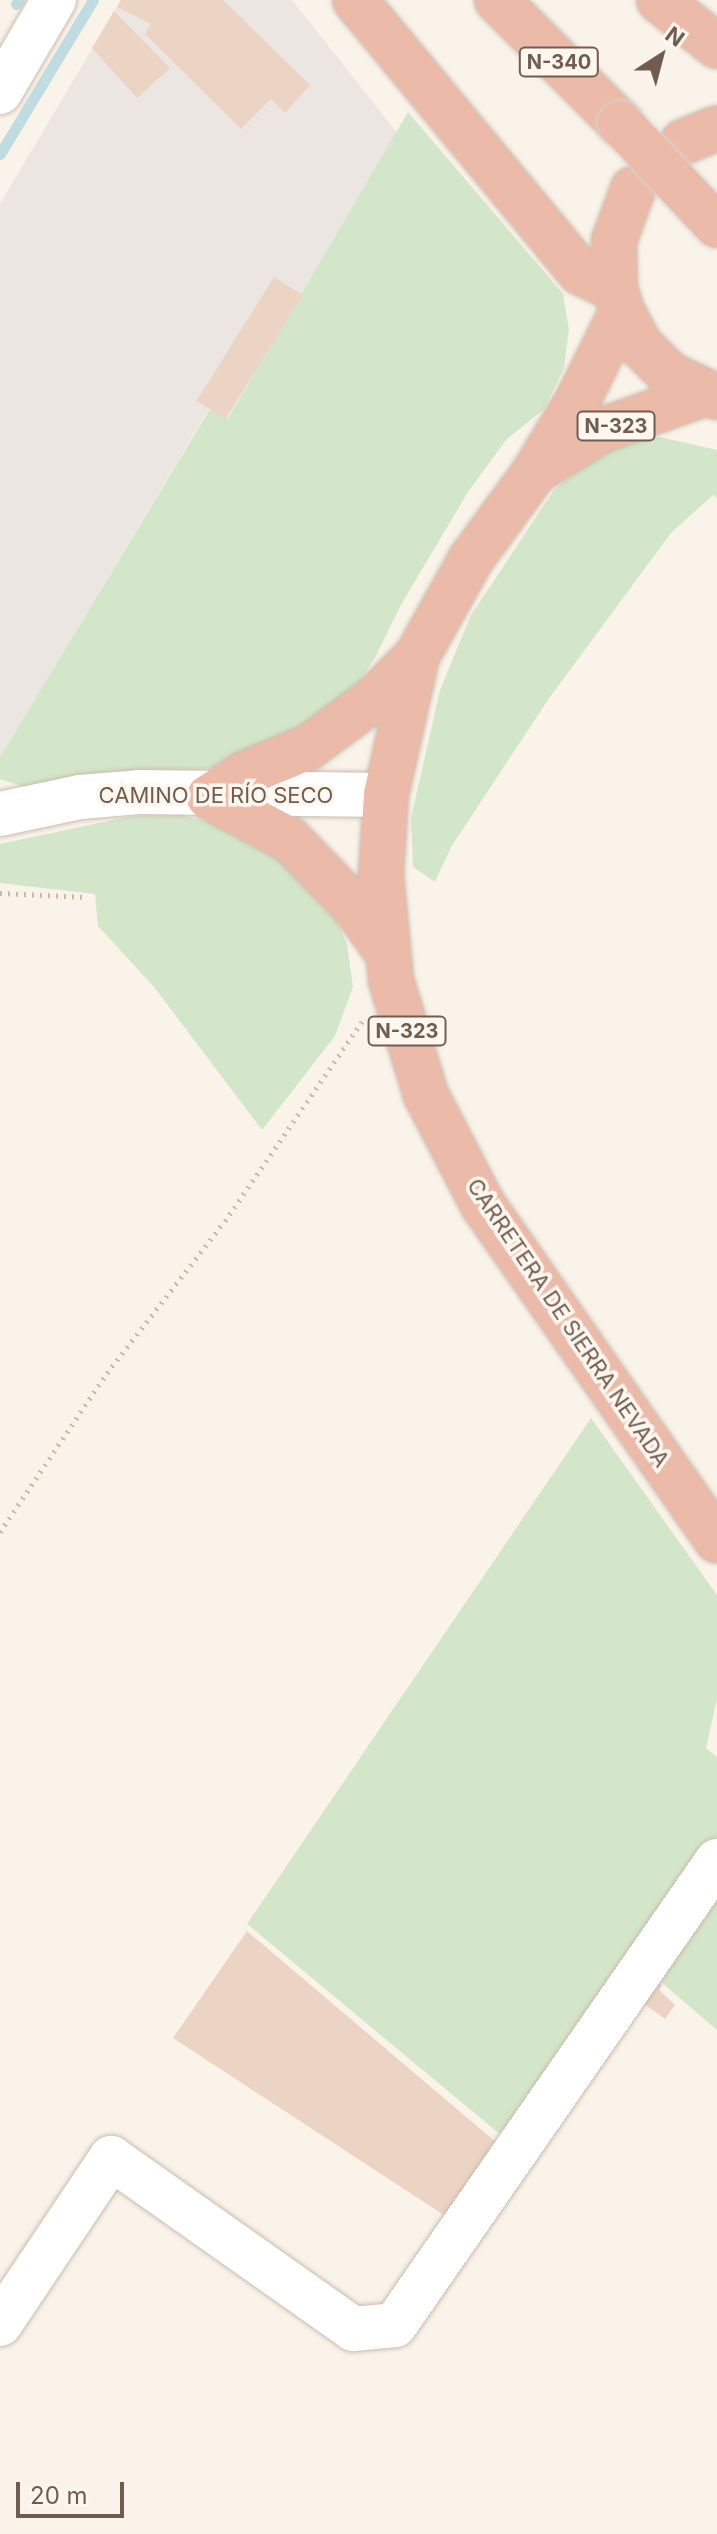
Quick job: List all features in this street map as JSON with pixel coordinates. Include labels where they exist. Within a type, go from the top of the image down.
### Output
[{"type":"highway","points":[[355,0],[580,272],[618,300],[650,355],[669,374],[711,396]]},
{"type":"highway","name":"N-340","points":[[497,0],[717,226]]},
{"type":"highway","points":[[659,0],[717,46]]},
{"type":"highway","points":[[618,300],[614,241],[633,189]]},
{"type":"highway","name":"CARRETERA DE SIERRA NEVADA","points":[[618,300],[579,398],[534,473],[471,559],[417,656],[386,795],[381,874],[390,967],[426,1095],[483,1205],[717,1540]]},
{"type":"highway","name":"CARRETERA DE SIERRA NEVADA","points":[[534,473],[600,431],[711,396]]},
{"type":"highway","points":[[390,967],[353,905],[290,840],[209,797],[244,774],[309,747],[374,699],[417,656]]},
{"type":"street","points":[[0,92],[54,0]]},
{"type":"street","name":"CAMINO DE RÍO SECO","points":[[0,814],[80,797],[139,792],[209,797],[386,795]]},
{"type":"street","points":[[0,2324],[111,2158],[353,2329],[381,2331],[395,2325],[717,1861]]},
{"type":"path","points":[[0,893],[87,897]]},
{"type":"path","points":[[0,1532],[107,1373],[225,1221],[390,967]]},
{"type":"shaded area","points":[[121,0],[292,0],[398,134],[228,420],[209,409],[0,757],[0,204]]},
{"type":"green space","points":[[408,112],[563,294],[569,329],[564,368],[544,409],[506,440],[468,492],[402,603],[375,658],[350,696],[325,715],[212,768],[25,787],[0,779],[0,757],[210,409],[228,419]]},
{"type":"green space","points":[[660,437],[717,450],[717,498],[713,495],[671,533],[550,697],[451,847],[435,882],[413,867],[411,818],[440,690],[471,615],[554,490],[595,456],[636,439]]},
{"type":"green space","points":[[181,815],[235,828],[262,842],[326,895],[347,944],[353,987],[335,1036],[262,1130],[154,987],[98,926],[95,894],[0,883],[0,844],[132,816]]},
{"type":"green space","points":[[591,1418],[717,1595],[717,1699],[706,1748],[717,1757],[717,1843],[507,2140],[247,1924]]},
{"type":"green space","points":[[717,1879],[717,2030],[648,1971]]},
{"type":"building","points":[[121,0],[223,0],[310,85],[285,113],[271,99],[241,129],[145,34],[151,24],[117,7]]},
{"type":"building","points":[[114,11],[170,68],[137,98],[92,48]]},
{"type":"building","points":[[274,277],[303,295],[225,419],[197,401]]},
{"type":"building","points":[[247,1931],[504,2149],[453,2221],[173,2038]]},
{"type":"building","points":[[645,1975],[662,1985],[659,1990],[675,2005],[665,2019],[632,1995]]},
{"type":"waterway","points":[[16,4],[19,0]]},
{"type":"waterway","points":[[0,154],[93,0]]}]
